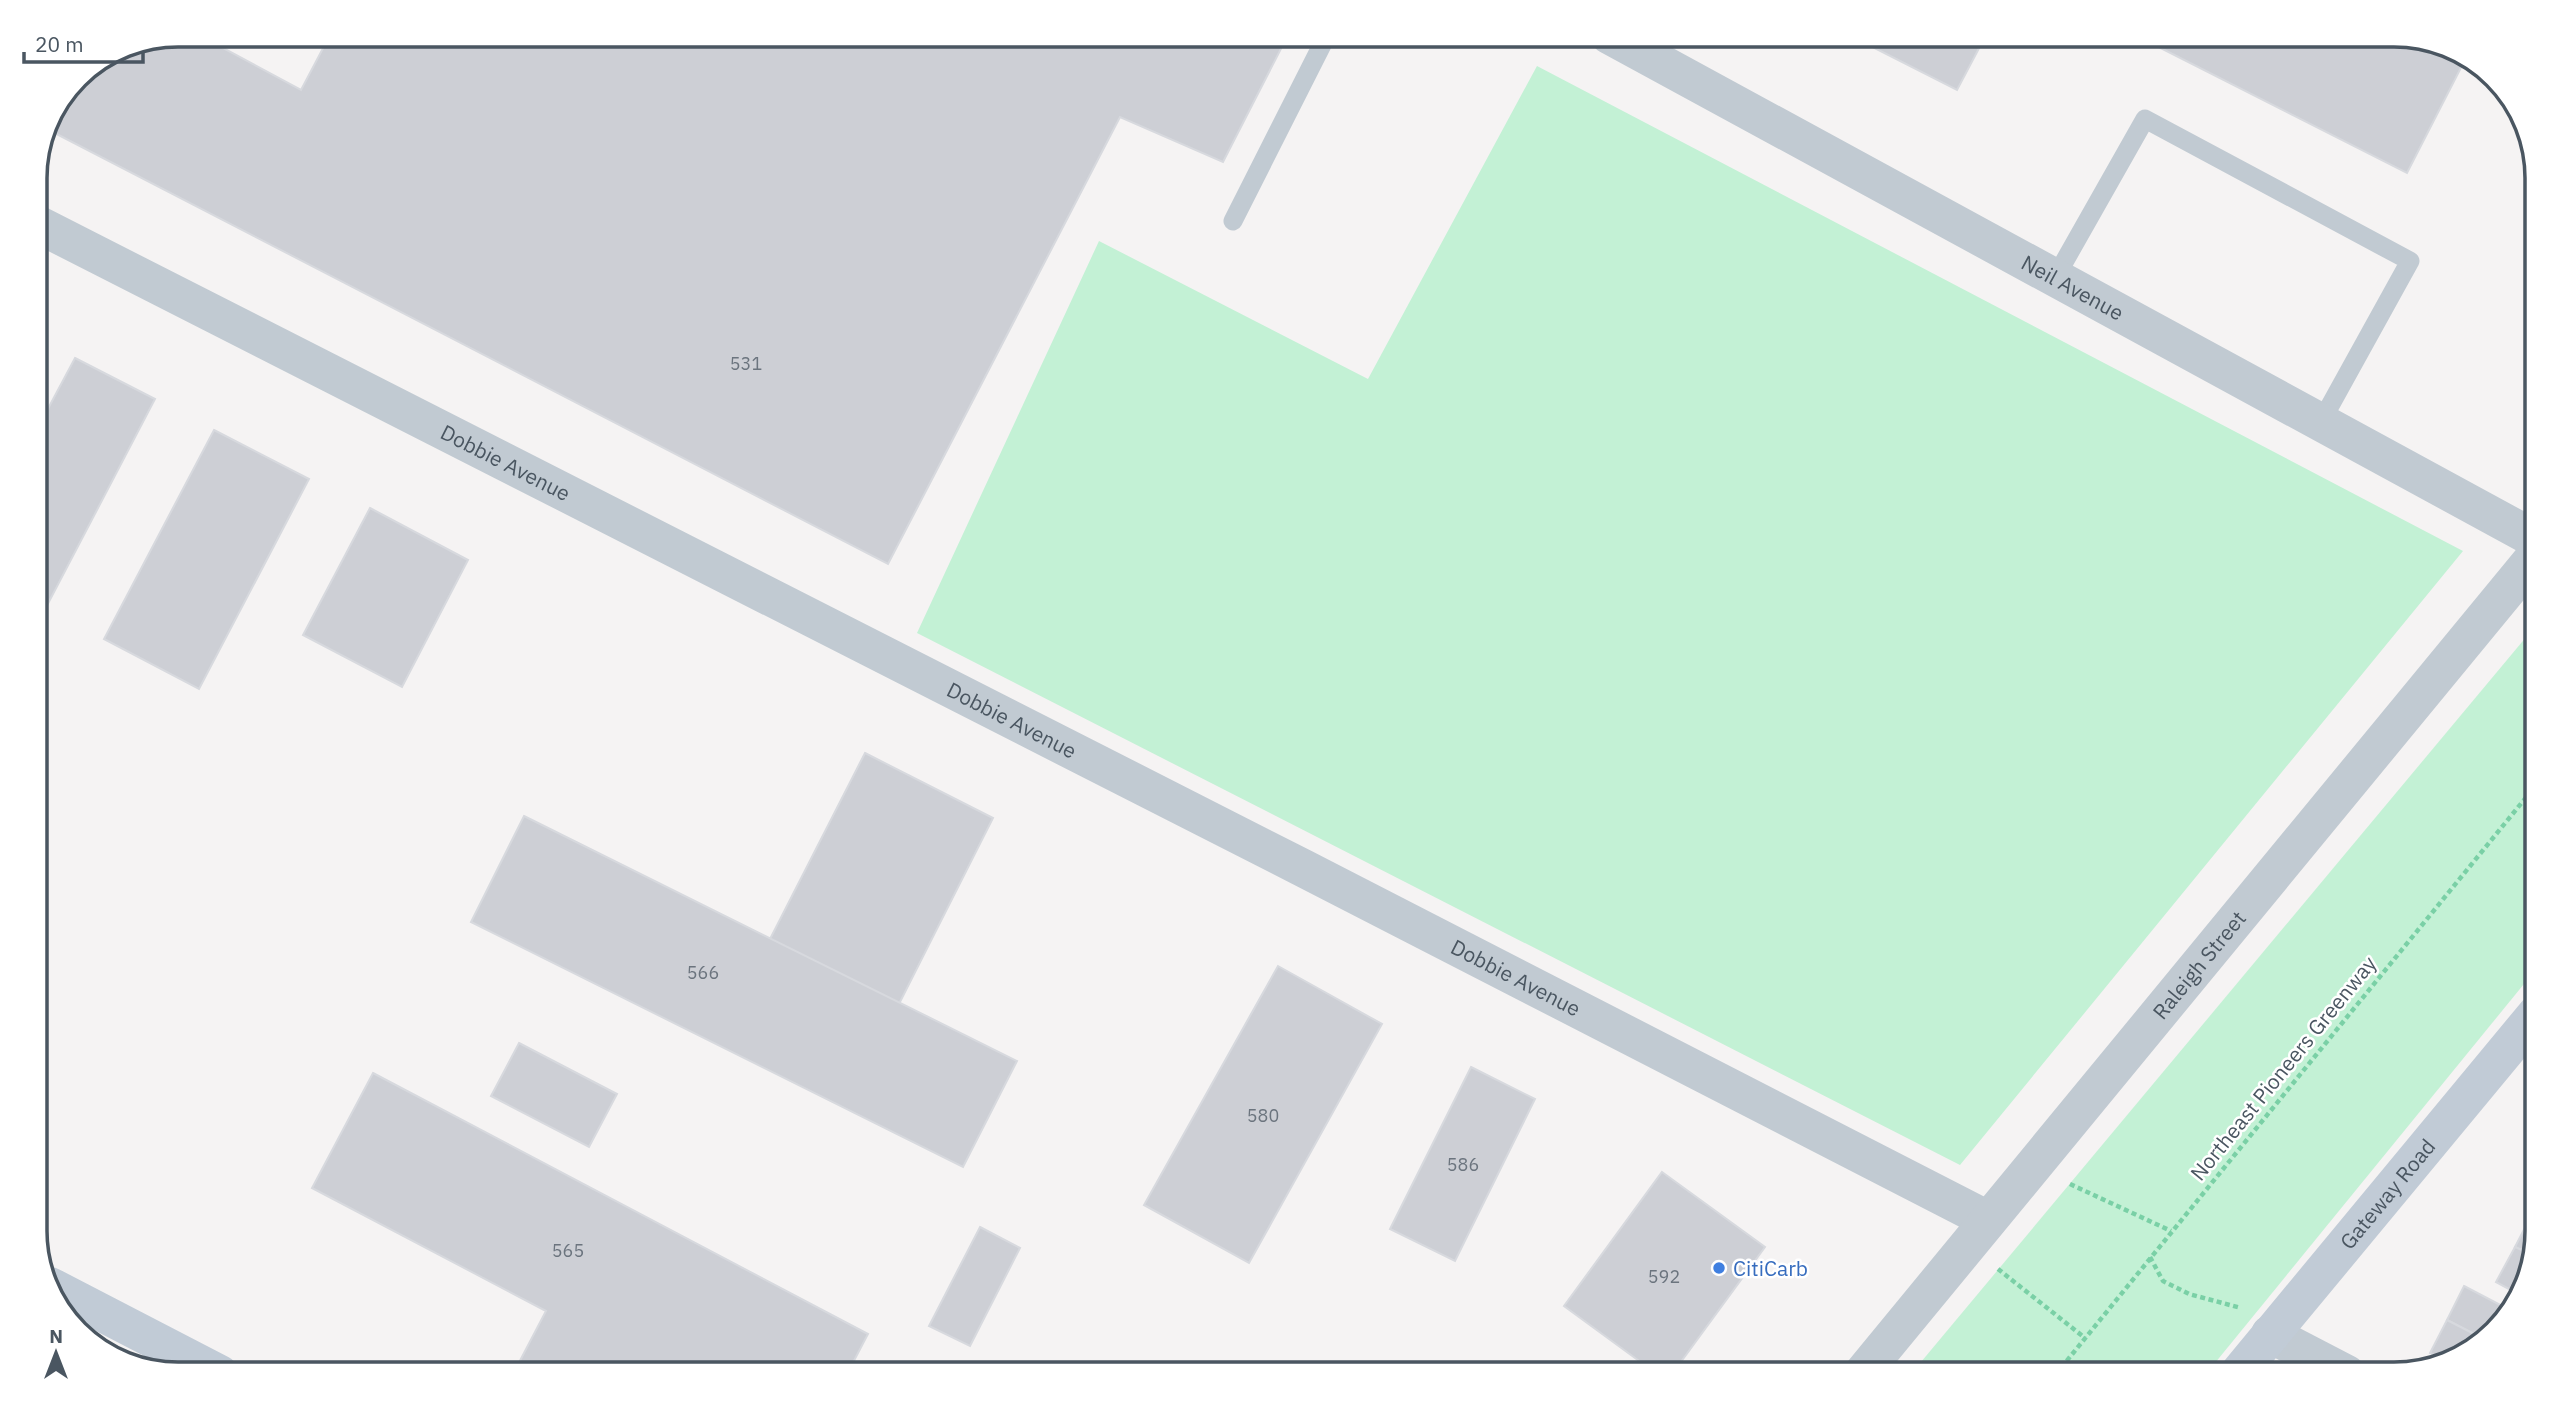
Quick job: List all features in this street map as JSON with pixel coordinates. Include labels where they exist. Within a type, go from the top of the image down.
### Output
[{"type":"main road","name":"Gateway Road","points":[[2248,1362],[2525,1028]]},
{"type":"main road","points":[[64,1293],[197,1362]]},
{"type":"street","name":"Neil Avenue","points":[[1631,47],[2524,533]]},
{"type":"street","name":"Dobbie Avenue","points":[[48,230],[1303,868],[1977,1232]]},
{"type":"street","name":"Raleigh Street","points":[[1872,1362],[2524,569]]},
{"type":"street","points":[[2276,1327],[2329,1362]]},
{"type":"lane","points":[[1233,221],[1320,47]]},
{"type":"lane","points":[[2055,278],[2145,119],[2410,261],[2321,422]]},
{"type":"path","name":"Northeast Pioneers Greenway","points":[[2066,1362],[2525,799]]},
{"type":"path","points":[[2031,1166],[2171,1231]]},
{"type":"path","points":[[1977,1232],[2085,1338]]},
{"type":"path","points":[[2150,1256],[2163,1281],[2189,1294],[2276,1327]]},
{"type":"green space","points":[[1537,66],[2463,551],[1960,1165],[917,633],[1099,241],[1368,379]]},
{"type":"green space","points":[[2524,639],[2525,983],[2216,1362],[1921,1362]]},
{"type":"building","points":[[179,47],[221,47],[301,90],[324,47],[1282,47],[1223,162],[1120,117],[888,564],[55,133],[65,113],[86,86],[106,69],[128,57],[162,48]]},
{"type":"building","points":[[1873,47],[1980,47],[1957,90]]},
{"type":"building","points":[[2159,47],[2393,47],[2436,54],[2451,61],[2462,67],[2407,173]]},
{"type":"building","points":[[75,358],[155,399],[48,604],[48,409]]},
{"type":"building","points":[[214,430],[309,479],[199,689],[104,639]]},
{"type":"building","points":[[370,508],[468,560],[402,687],[303,635]]},
{"type":"building","points":[[865,753],[993,818],[899,1004],[770,939]]},
{"type":"building","points":[[524,816],[1017,1061],[963,1167],[471,922]]},
{"type":"building","points":[[1278,966],[1382,1024],[1249,1263],[1144,1205]]},
{"type":"building","points":[[519,1043],[617,1094],[589,1147],[491,1096]]},
{"type":"building","points":[[1471,1067],[1535,1099],[1455,1261],[1390,1229]]},
{"type":"building","points":[[373,1073],[868,1334],[853,1362],[519,1362],[546,1311],[312,1188]]},
{"type":"building","points":[[1662,1172],[1765,1247],[1681,1362],[1641,1362],[1564,1306]]},
{"type":"building","points":[[980,1227],[1020,1248],[970,1346],[929,1326]]},
{"type":"building","points":[[2525,1228],[2523,1251],[2515,1247]]},
{"type":"building","points":[[2515,1247],[2523,1251],[2510,1290],[2496,1282]]},
{"type":"building","points":[[2464,1286],[2501,1305],[2474,1334],[2447,1320]]},
{"type":"building","points":[[2447,1320],[2474,1334],[2444,1352],[2434,1355],[2430,1353]]},
{"type":"place","name":"CitiCarb","points":[[1719,1268]]}]
